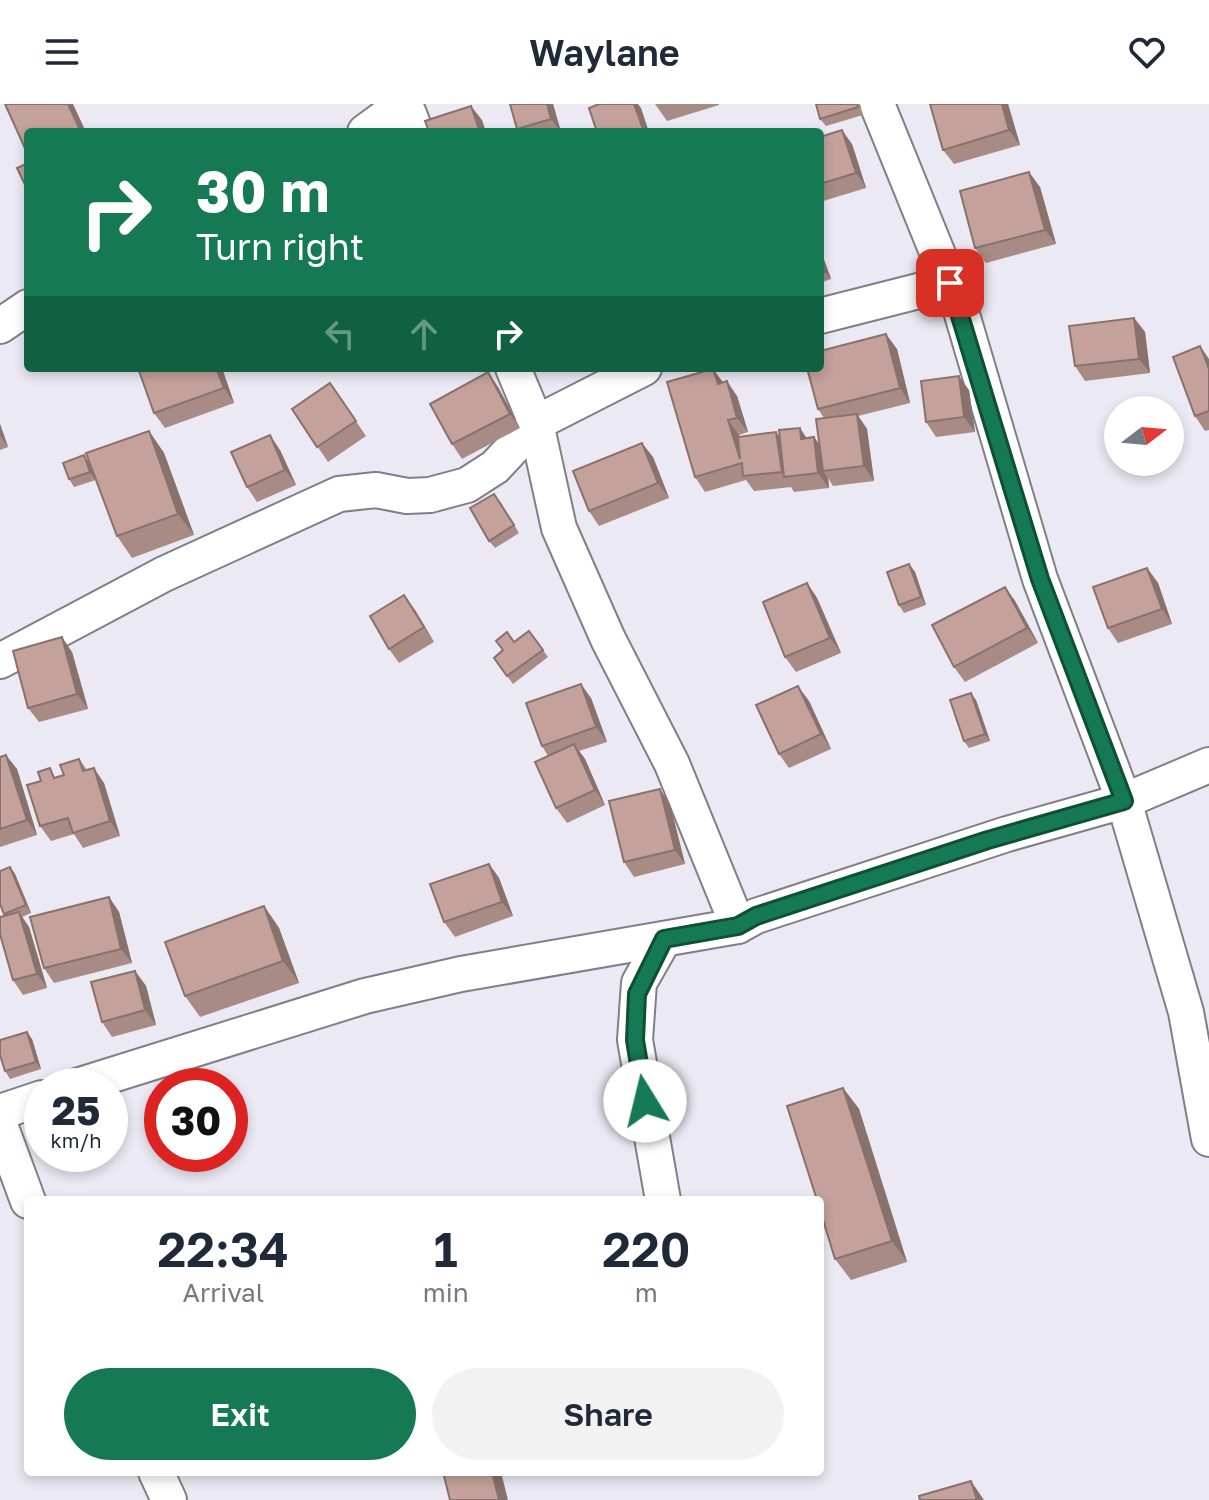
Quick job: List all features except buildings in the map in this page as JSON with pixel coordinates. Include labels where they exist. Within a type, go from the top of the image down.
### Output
[{"type":"street","points":[[371,128],[404,104],[414,128]]},
{"type":"street","points":[[877,104],[950,283],[1040,579],[1124,801],[1186,1012],[1209,1139]]},
{"type":"street","points":[[824,315],[950,283]]},
{"type":"street","points":[[0,326],[24,310]]},
{"type":"street","points":[[515,372],[536,423],[559,528],[608,639],[672,764],[738,926]]},
{"type":"street","points":[[0,661],[164,574],[339,494],[376,490],[407,496],[430,495],[467,485],[495,467],[536,423],[636,372]]},
{"type":"street","points":[[128,1070],[365,996],[461,974],[738,926],[756,916],[970,846],[1124,801],[1209,765]]},
{"type":"street","points":[[662,1196],[635,1040],[639,983],[664,939]]},
{"type":"street","points":[[0,1112],[24,1104]]},
{"type":"street","points":[[0,1125],[26,1196]]},
{"type":"street","points":[[158,1476],[169,1500]]},
{"type":"route","points":[[645,1101],[635,1040],[635,1007],[639,983],[664,939],[738,926],[756,916],[988,840],[1124,801],[1040,579],[950,283]]}]
